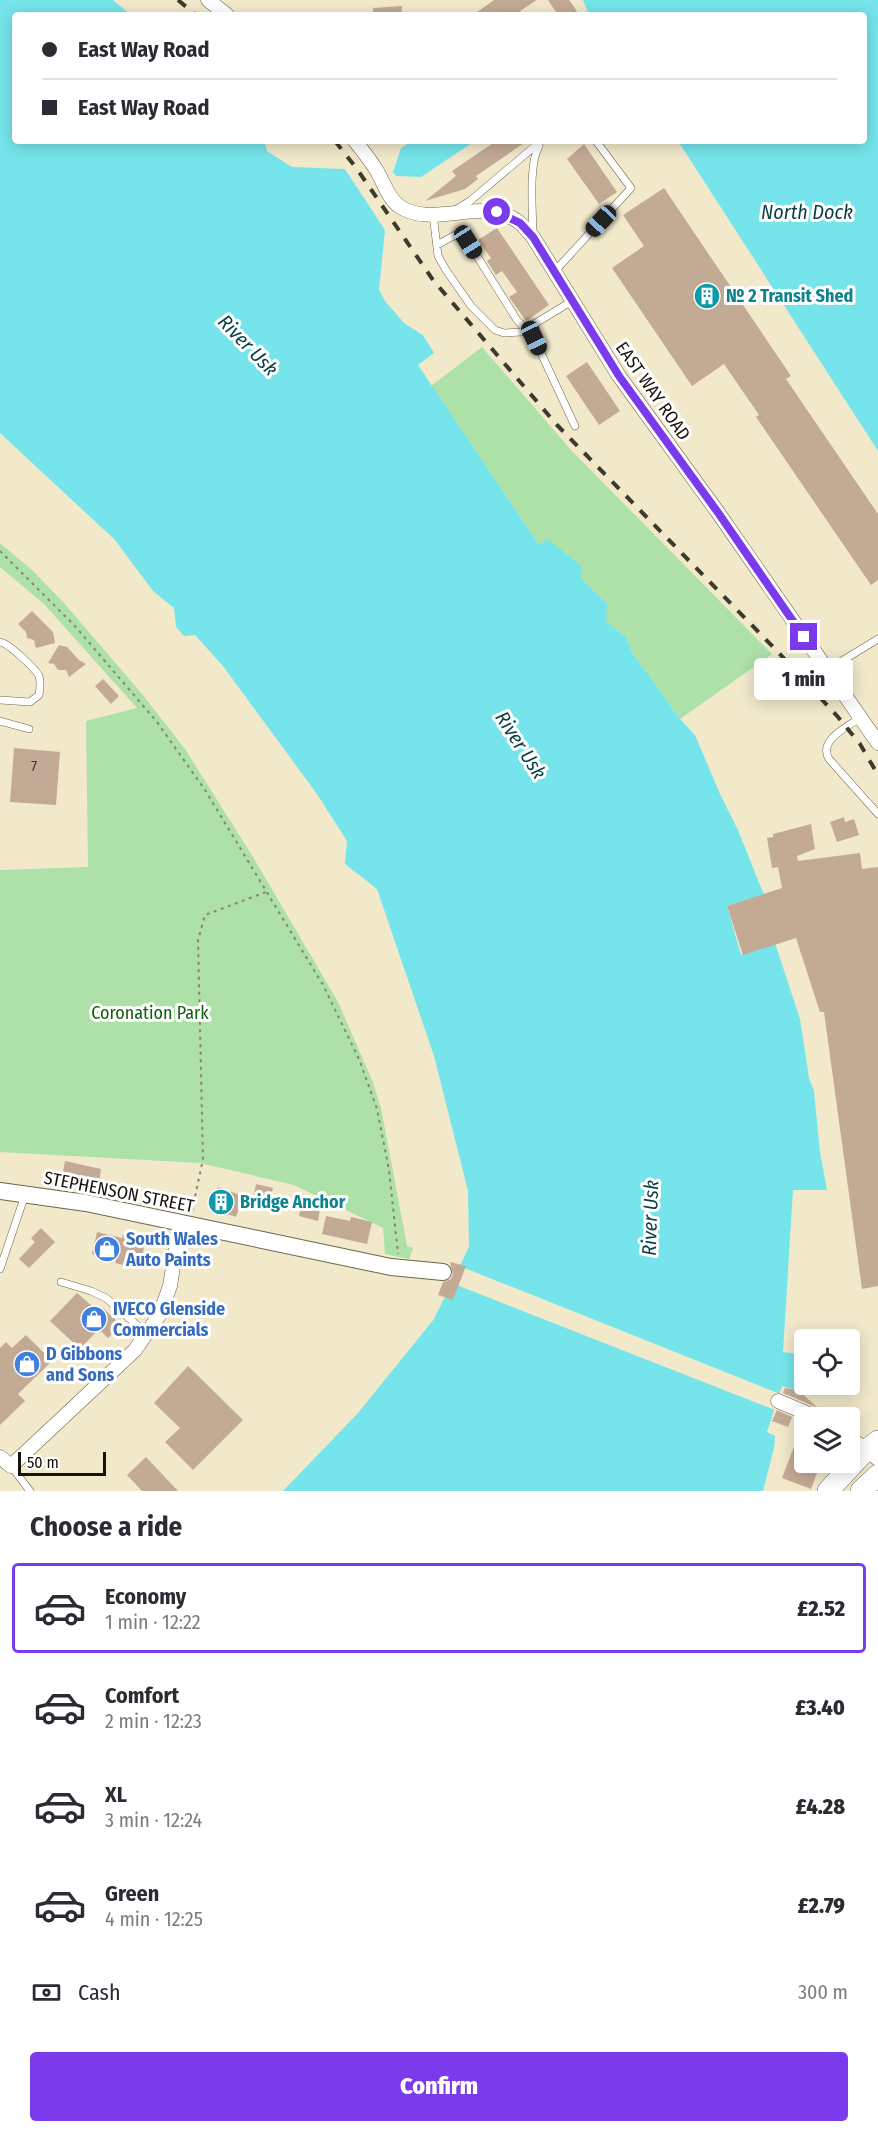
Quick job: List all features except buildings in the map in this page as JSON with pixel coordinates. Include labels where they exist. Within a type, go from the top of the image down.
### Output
[{"type":"main road","points":[[828,1491],[874,1450]]},
{"type":"main road","points":[[861,1491],[878,1475]]},
{"type":"street","points":[[208,0],[223,12]]},
{"type":"street","name":"EAST WAY ROAD","points":[[357,144],[377,171],[396,204],[408,211],[433,214],[466,211],[497,212],[520,223],[533,237],[619,376],[719,514],[878,744]]},
{"type":"street","name":"STEPHENSON STREET","points":[[0,1191],[86,1203],[391,1268],[443,1272]]},
{"type":"street","points":[[5,1461],[135,1350],[160,1314],[170,1286],[185,1224]]},
{"type":"street","points":[[778,1401],[794,1408]]},
{"type":"street","points":[[860,1443],[874,1450]]},
{"type":"lane","points":[[452,212],[470,201],[538,144]]},
{"type":"lane","points":[[533,237],[534,161],[541,144]]},
{"type":"lane","points":[[555,271],[631,188],[598,144]]},
{"type":"lane","points":[[433,214],[438,256],[471,306],[489,325],[504,333],[521,332],[572,301]]},
{"type":"lane","points":[[437,245],[457,234],[465,237],[517,320],[534,338],[575,426]]},
{"type":"lane","points":[[827,670],[878,639]]},
{"type":"lane","points":[[0,642],[5,642],[11,647],[39,675],[40,686],[39,696],[30,702],[0,700]]},
{"type":"lane","points":[[860,718],[835,736],[826,745],[825,750],[829,759],[878,813]]},
{"type":"lane","points":[[0,721],[29,729]]},
{"type":"lane","points":[[0,1269],[25,1195]]},
{"type":"lane","points":[[61,1282],[106,1298],[146,1333]]},
{"type":"lane","points":[[5,1461],[30,1491]]},
{"type":"path","points":[[0,551],[74,625],[157,722],[205,790],[336,1010],[359,1059],[377,1109],[399,1252],[391,1268]]},
{"type":"path","points":[[185,1224],[203,1159],[198,940],[205,915],[266,892]]},
{"type":"green space","points":[[482,347],[571,450],[772,654],[680,719],[632,652],[626,637],[605,622],[607,603],[582,579],[539,545],[431,386]]},
{"type":"green space","name":"Coronation Park","points":[[0,543],[32,570],[64,603],[142,694],[185,749],[253,857],[338,1002],[372,1080],[381,1108],[407,1246],[413,1248],[409,1259],[385,1254],[383,1228],[294,1185],[200,1163],[0,1152],[0,870],[88,867],[86,721],[137,708],[44,604],[0,567]]},
{"type":"water","name":"River Usk","points":[[0,0],[113,0],[127,12],[12,12],[12,144],[265,144],[267,151],[292,167],[345,169],[385,230],[379,290],[385,301],[404,323],[423,335],[434,353],[418,365],[539,545],[547,539],[582,566],[582,579],[607,603],[606,622],[626,637],[632,652],[680,719],[695,735],[738,830],[764,895],[727,906],[741,955],[775,943],[800,1019],[809,1078],[814,1091],[820,1152],[827,1190],[793,1190],[783,1352],[794,1354],[794,1389],[782,1386],[767,1432],[775,1436],[763,1491],[283,1491],[358,1413],[434,1319],[469,1247],[468,1191],[434,1056],[377,889],[345,864],[347,841],[317,794],[223,666],[195,635],[184,636],[176,627],[174,608],[153,591],[115,540],[0,433]]},
{"type":"water","name":"North Dock","points":[[583,0],[878,0],[878,451],[680,144],[867,144],[867,12],[588,12]]},
{"type":"water","points":[[407,144],[470,144],[421,177],[396,176],[393,172],[401,148]]},
{"type":"pier","points":[[457,1265],[780,1394],[775,1410],[449,1282]]},
{"type":"railway","points":[[178,0],[192,12]]},
{"type":"railway","points":[[337,144],[433,280],[557,425],[777,651],[838,717],[860,744],[878,775]]},
{"type":"place","name":"№ 2 Transit Shed","points":[[707,296]]},
{"type":"place","name":"Bridge Anchor","points":[[221,1202]]},
{"type":"place","name":"South Wales Auto Paints","points":[[107,1249]]},
{"type":"place","name":"IVECO Glenside Commercials","points":[[94,1319]]},
{"type":"place","name":"D Gibbons and Sons","points":[[27,1364]]},
{"type":"route","points":[[497,212],[520,223],[533,237],[619,376],[804,637]]}]
